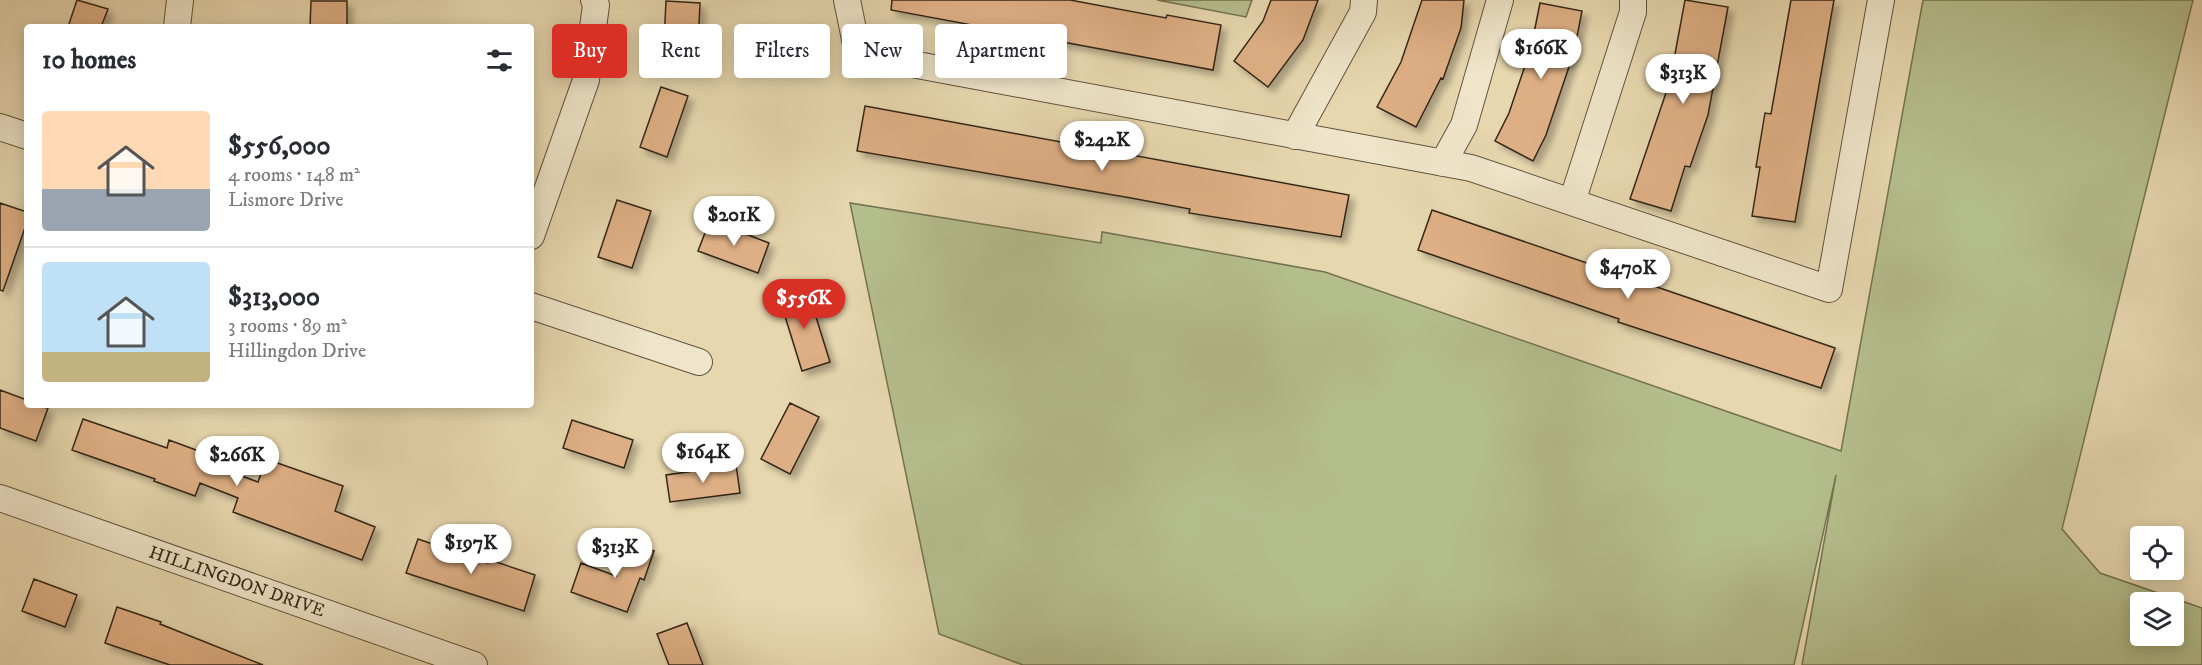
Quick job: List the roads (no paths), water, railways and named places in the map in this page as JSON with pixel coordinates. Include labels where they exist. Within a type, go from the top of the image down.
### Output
[{"type":"street","points":[[177,24],[180,0]]},
{"type":"street","points":[[534,227],[586,80],[596,5],[594,0]]},
{"type":"street","points":[[847,0],[858,54],[1471,168],[1829,289],[1881,0]]},
{"type":"street","points":[[1295,136],[1362,12],[1364,0]]},
{"type":"street","points":[[1443,163],[1464,125],[1500,0]]},
{"type":"street","points":[[1572,202],[1633,12],[1634,0]]},
{"type":"street","points":[[0,127],[24,135]]},
{"type":"street","points":[[534,307],[699,362]]},
{"type":"street","name":"HILLINGDON DRIVE","points":[[0,498],[474,665]]}]
